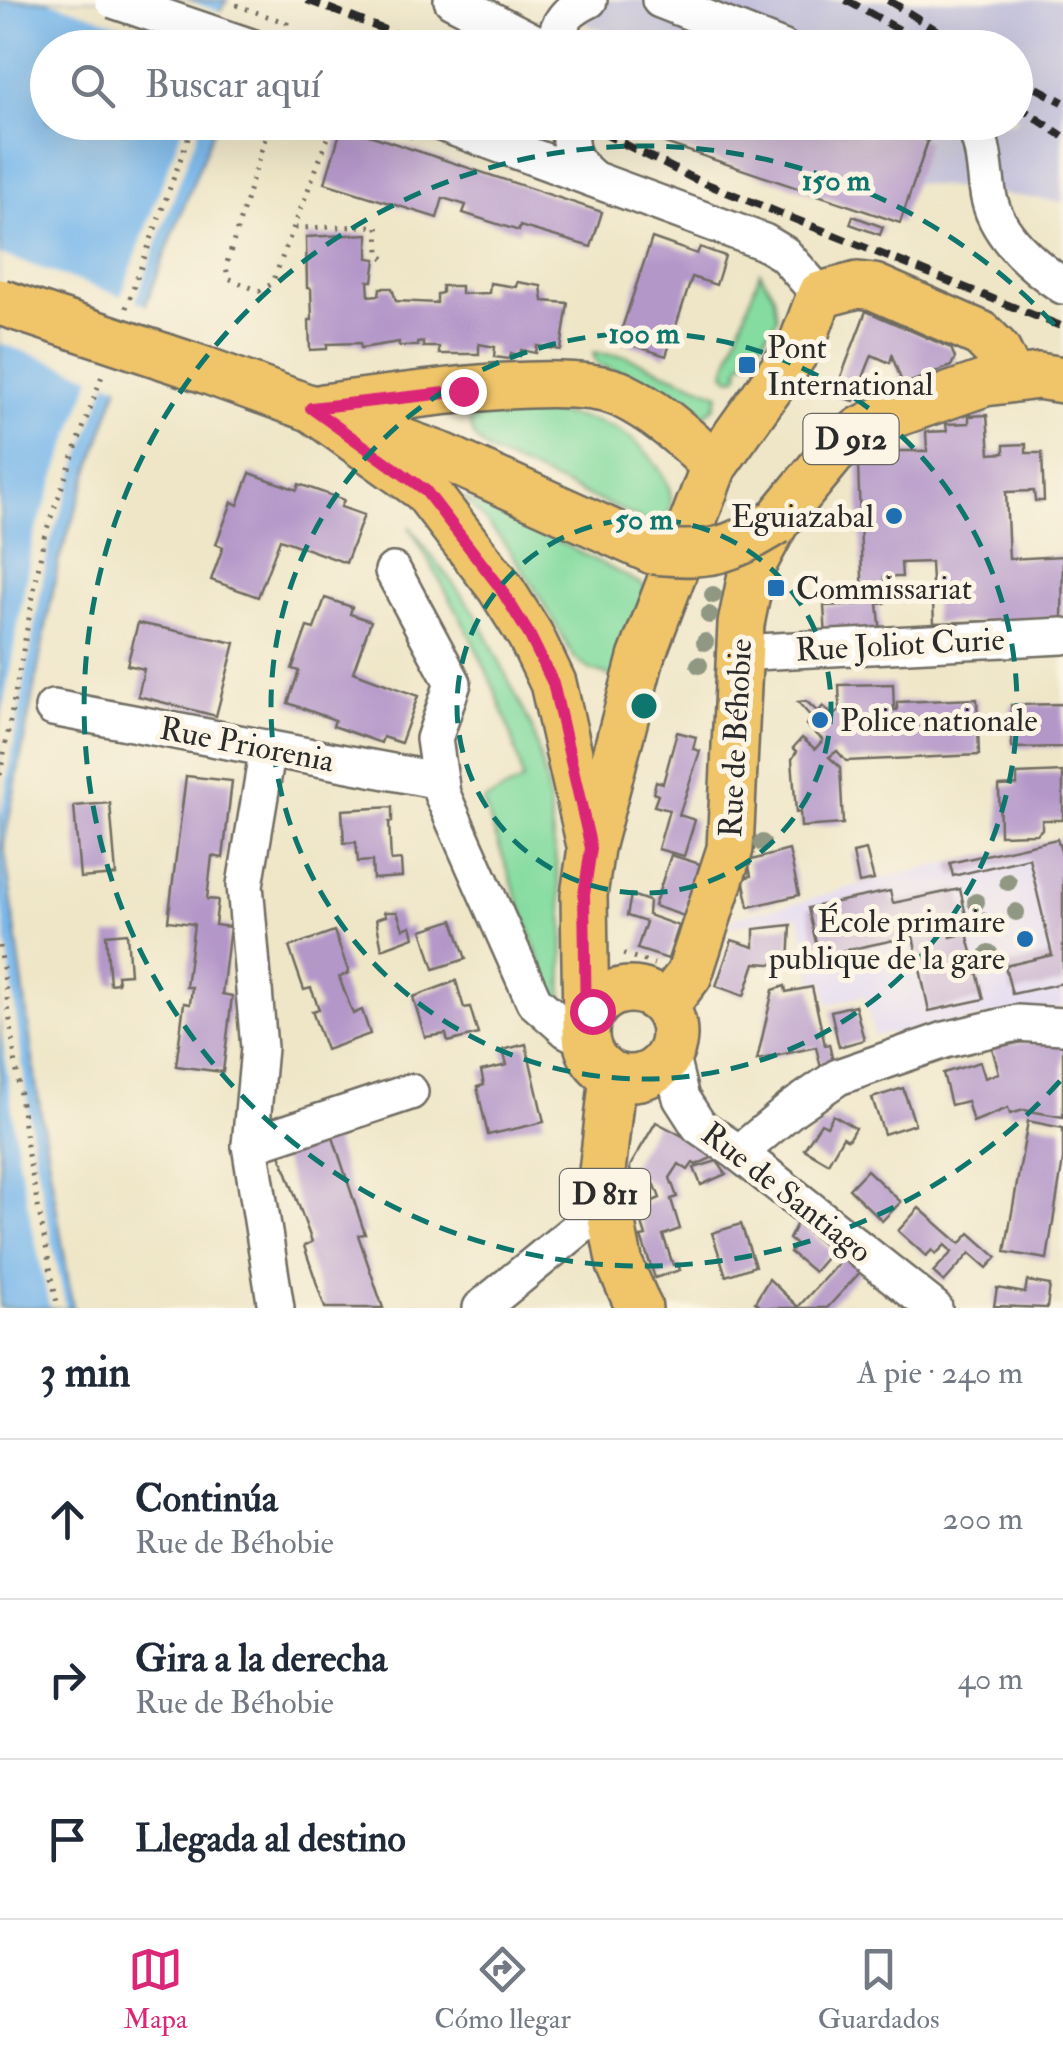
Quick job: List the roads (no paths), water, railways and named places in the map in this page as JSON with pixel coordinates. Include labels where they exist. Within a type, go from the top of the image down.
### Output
[{"type":"main road","points":[[820,295],[858,285],[874,287],[981,334],[1044,384]]},
{"type":"main road","name":"Rue de Béhobie","points":[[639,1308],[620,1265],[602,1172],[584,895],[591,848],[622,720],[664,592],[714,466],[802,343],[820,295]]},
{"type":"main road","name":"Rue de Béhobie","points":[[0,302],[205,370],[445,457],[653,551],[698,556],[750,539],[776,522]]},
{"type":"main road","name":"Rue de Béhobie","points":[[311,408],[571,384],[619,393],[657,415],[714,466]]},
{"type":"main road","name":"Rue de Béhobie","points":[[584,895],[603,955],[644,978],[689,975],[730,849],[737,653],[754,566],[776,522],[833,453],[862,429],[922,404],[1044,384]]},
{"type":"main road","name":"Rue de Béhobie","points":[[311,408],[425,490],[499,586],[553,683],[591,848]]},
{"type":"main road","points":[[553,683],[622,720]]},
{"type":"main road","points":[[644,978],[675,1029],[670,1054],[662,1065],[639,1078],[595,1047],[592,1011],[601,999],[644,978]]},
{"type":"street","points":[[113,0],[229,30]]},
{"type":"street","points":[[558,30],[572,10],[589,0]]},
{"type":"street","points":[[660,0],[736,30]]},
{"type":"street","points":[[453,10],[495,11],[521,30]]},
{"type":"street","points":[[489,140],[764,242],[784,254],[820,295]]},
{"type":"street","points":[[569,140],[576,162],[591,176]]},
{"type":"street","points":[[979,140],[996,218],[1040,270],[1063,286]]},
{"type":"street","points":[[394,572],[452,683],[434,739],[442,794],[534,1000],[568,1030],[595,1047]]},
{"type":"street","name":"Rue Joliot Curie","points":[[737,653],[1063,636]]},
{"type":"street","name":"Rue Priorenia","points":[[53,708],[440,781]]},
{"type":"street","points":[[268,748],[245,885],[258,1048],[250,1145],[276,1308]]},
{"type":"street","points":[[739,1153],[838,1077],[945,1040],[1017,1023],[1063,1026]]},
{"type":"street","name":"Rue de Santiago","points":[[670,1054],[682,1098],[699,1126],[739,1153],[934,1308]]},
{"type":"street","points":[[250,1145],[410,1092]]},
{"type":"street","points":[[483,1307],[607,1209]]},
{"type":"water","points":[[0,0],[227,0],[216,20],[218,30],[30,30],[30,140],[209,140],[148,299],[59,559],[4,844],[37,1090],[73,1308],[0,1308]]},
{"type":"railway","points":[[307,0],[385,30]]},
{"type":"railway","points":[[846,0],[900,30]]},
{"type":"railway","points":[[888,0],[936,30]]},
{"type":"railway","points":[[1033,86],[1063,102]]},
{"type":"railway","points":[[1033,116],[1063,136]]},
{"type":"railway","points":[[617,140],[692,178],[1063,327]]},
{"type":"place","name":"Pont International","points":[[747,365]]},
{"type":"place","name":"Eguiazabal","points":[[894,516]]},
{"type":"place","name":"Commissariat","points":[[776,588]]},
{"type":"place","name":"Police nationale","points":[[820,720]]},
{"type":"place","name":"École primaire publique de la gare","points":[[1025,939]]}]
